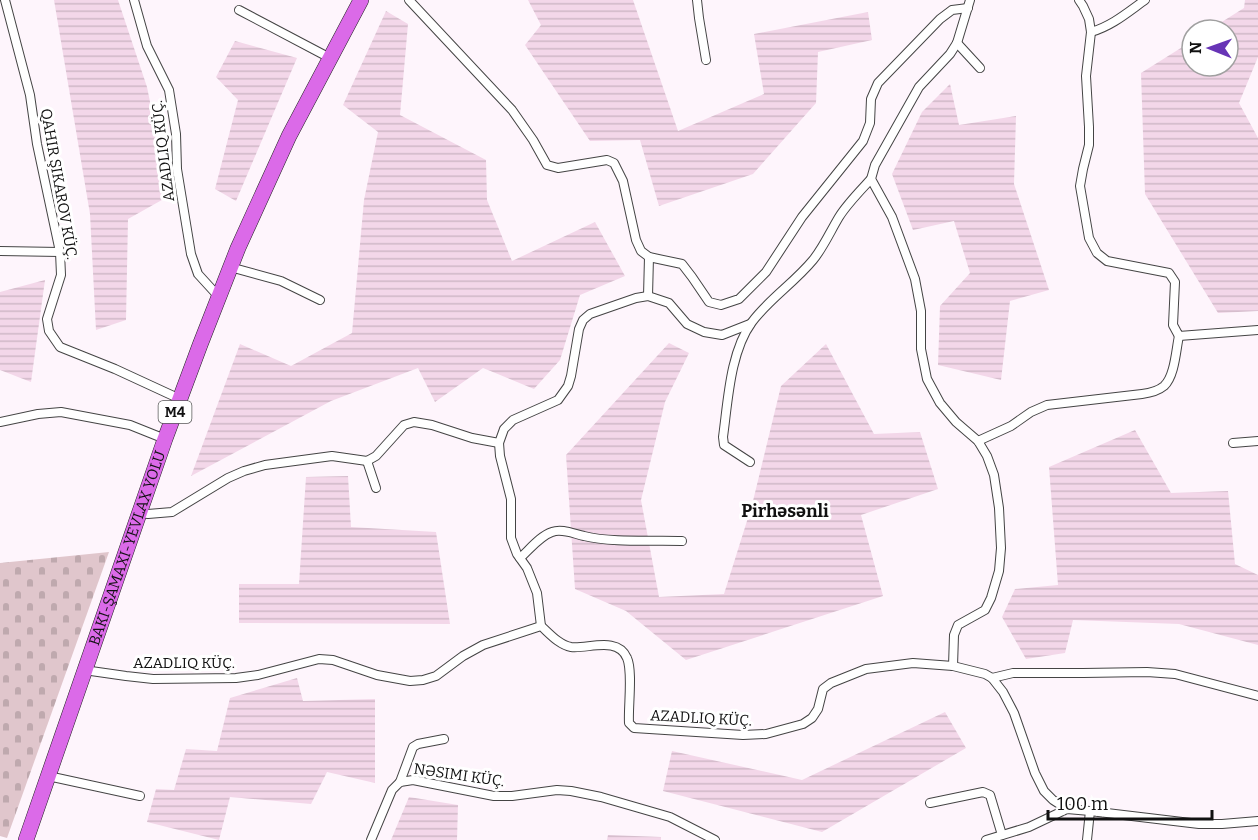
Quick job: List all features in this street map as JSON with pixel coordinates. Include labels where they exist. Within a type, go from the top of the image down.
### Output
[{"type":"highway","name":"M4","points":[[26,840],[165,439],[230,267],[285,146],[361,0]]},
{"type":"street","name":"QAHIR ŞIKAROV KÜÇ.","points":[[4,0],[30,94],[37,144],[60,252],[61,275],[47,319],[49,331],[60,347],[180,399]]},
{"type":"street","points":[[134,0],[147,46],[169,90],[176,134],[177,168],[191,254],[198,274],[219,297]]},
{"type":"street","points":[[409,0],[512,110],[547,165],[558,168],[607,160],[614,163],[623,181],[636,240],[641,251],[650,257],[681,264],[709,302],[721,306],[739,299],[766,272],[802,217],[863,141],[870,123],[871,99],[878,83],[940,19],[952,10],[969,4]]},
{"type":"street","points":[[698,0],[706,60]]},
{"type":"street","points":[[978,441],[1011,426],[1031,412],[1047,405],[1154,392],[1164,387],[1170,378],[1179,336],[1173,325],[1175,282],[1169,273],[1107,261],[1097,254],[1089,238],[1080,186],[1089,145],[1086,76],[1091,32],[1089,19],[1079,0]]},
{"type":"street","points":[[1091,32],[1116,21],[1145,0]]},
{"type":"street","points":[[750,462],[724,445],[723,437],[733,371],[739,348],[750,324],[814,259],[840,215],[871,179],[875,165],[919,87],[950,54],[957,43],[969,4]]},
{"type":"street","points":[[239,10],[330,58]]},
{"type":"street","points":[[957,43],[980,68]]},
{"type":"street","points":[[871,179],[892,217],[915,279],[921,311],[921,349],[927,379],[940,403],[956,422],[978,441],[994,475],[999,508],[1001,548],[999,571],[985,610],[958,625],[954,634],[953,666]]},
{"type":"street","points":[[0,251],[60,252]]},
{"type":"street","points":[[648,296],[650,257]]},
{"type":"street","points":[[230,267],[281,281],[320,300]]},
{"type":"street","points":[[750,324],[722,335],[704,332],[687,324],[669,303],[648,296],[590,314],[583,320],[579,329],[568,386],[558,400],[513,420],[504,429],[499,442],[500,456],[511,499],[511,538],[537,593],[540,626],[563,644],[572,647],[613,646],[627,657],[630,723],[634,728],[766,735],[803,724],[812,718],[818,708],[823,689],[831,683],[866,669],[913,663],[953,666],[992,678],[1003,692],[1014,713],[1035,773],[1044,791],[1067,809],[1199,824],[1258,821]]},
{"type":"street","points":[[1179,336],[1258,330]]},
{"type":"street","points":[[0,422],[61,412],[130,425],[165,439]]},
{"type":"street","points":[[139,513],[172,512],[228,478],[265,465],[332,456],[367,461],[376,456],[404,424],[414,422],[432,425],[472,438],[499,442]]},
{"type":"street","points":[[1233,443],[1258,441]]},
{"type":"street","points":[[367,461],[376,488]]},
{"type":"street","points":[[520,558],[544,536],[555,531],[610,539],[682,541]]},
{"type":"street","points":[[84,670],[153,679],[236,678],[258,675],[319,659],[333,660],[377,675],[410,681],[423,680],[436,676],[463,656],[483,645],[540,626]]},
{"type":"street","points":[[992,678],[1013,673],[1147,672],[1175,674],[1258,696]]},
{"type":"street","points":[[400,782],[413,747],[444,739]]},
{"type":"street","points":[[48,776],[140,796]]},
{"type":"street","name":"NƏSIMI KÜÇ.","points":[[371,840],[392,790],[400,782],[413,780],[494,796],[557,790],[602,797],[670,817],[715,840]]},
{"type":"street","points":[[930,803],[982,792],[990,795],[1002,835]]},
{"type":"street","points":[[986,840],[1029,827],[1067,809]]},
{"type":"street","points":[[1087,840],[1090,811]]},
{"type":"shaded area","points":[[54,0],[118,0],[147,87],[169,196],[128,219],[126,320],[96,330],[90,214]]},
{"type":"shaded area","points":[[528,0],[633,0],[678,131],[764,94],[754,34],[868,12],[872,40],[818,52],[816,103],[753,174],[659,206],[640,140],[590,141],[525,45],[541,25]]},
{"type":"shaded area","points":[[1245,0],[1258,0],[1258,57],[1239,103],[1258,138],[1258,311],[1218,313],[1145,194],[1141,73],[1180,49],[1180,78],[1240,78],[1240,18],[1228,18],[1244,8]]},
{"type":"shaded area","points":[[386,11],[408,24],[400,115],[486,160],[487,200],[512,261],[595,222],[625,276],[580,295],[560,360],[534,389],[483,368],[435,402],[418,368],[331,401],[191,476],[240,344],[291,366],[352,333],[364,200],[378,132],[343,105]]},
{"type":"shaded area","points":[[235,41],[297,58],[236,201],[215,189],[238,100],[216,77]]},
{"type":"shaded area","points":[[950,84],[959,125],[1016,116],[1014,184],[1049,290],[1010,301],[1001,380],[938,365],[940,306],[970,273],[954,221],[913,230],[892,174],[922,112]]},
{"type":"shaded area","points":[[45,280],[31,382],[0,370],[0,292]]},
{"type":"shaded area","points":[[669,343],[689,353],[665,402],[641,500],[659,597],[724,594],[752,505],[781,386],[826,344],[874,434],[920,432],[938,489],[861,515],[883,596],[686,660],[626,611],[575,589],[566,455]]},
{"type":"shaded area","points":[[1135,430],[1171,493],[1228,491],[1235,564],[1258,575],[1258,645],[1179,624],[1073,620],[1065,653],[1026,659],[1002,617],[1015,589],[1058,585],[1049,467]]},
{"type":"shaded area","points":[[348,476],[351,527],[436,532],[450,624],[239,623],[239,584],[299,584],[306,477]]},
{"type":"shaded area","points":[[297,678],[303,701],[375,699],[375,783],[327,772],[311,804],[230,797],[219,840],[147,822],[156,789],[174,790],[186,749],[217,751],[230,698]]},
{"type":"shaded area","points":[[945,712],[966,748],[822,832],[663,791],[672,751],[802,780]]},
{"type":"shaded area","points":[[409,797],[458,805],[457,840],[391,840]]},
{"type":"shaded area","points":[[608,835],[661,837],[661,840],[607,840]]},
{"type":"green space","points":[[109,552],[7,838],[0,836],[0,563]]},
{"type":"district","name":"Pirhəsənli","points":[[785,511]]}]
